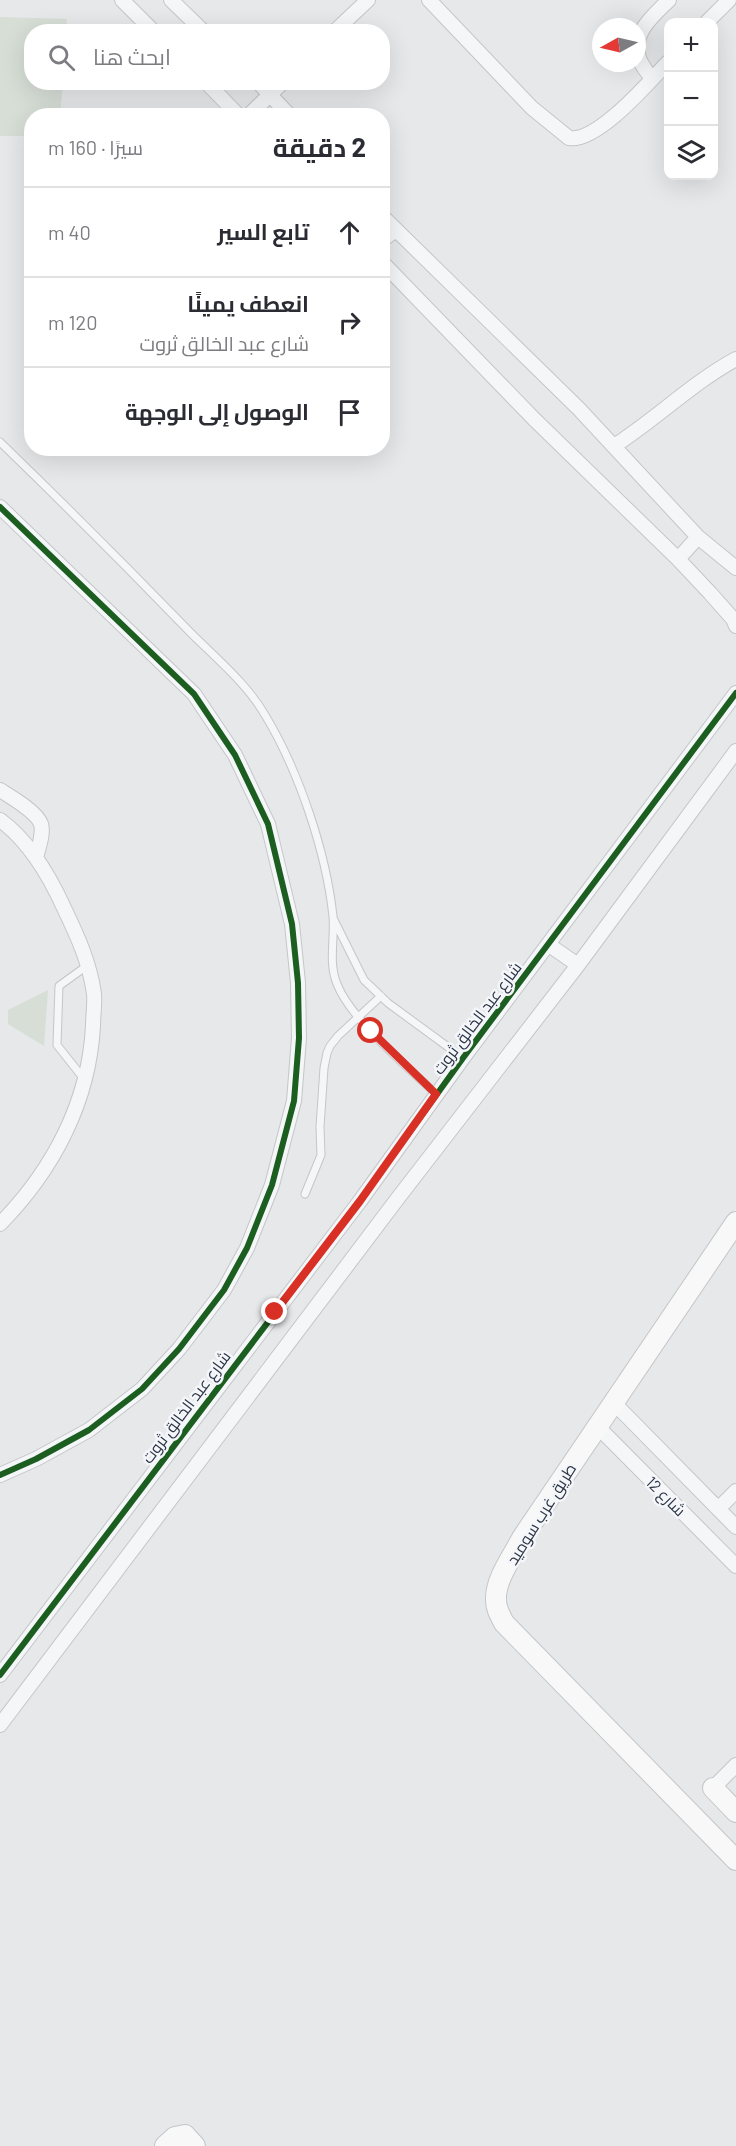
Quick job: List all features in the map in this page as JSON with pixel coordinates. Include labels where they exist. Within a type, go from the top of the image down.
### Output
[{"type":"street","points":[[122,0],[146,24]]},
{"type":"street","points":[[171,0],[196,24]]},
{"type":"street","points":[[342,24],[368,0]]},
{"type":"street","points":[[429,0],[532,108],[569,138],[581,137],[594,131],[614,116],[664,67]]},
{"type":"street","points":[[652,79],[639,60],[639,36],[649,21],[669,0]]},
{"type":"street","points":[[711,18],[729,0]]},
{"type":"street","points":[[214,90],[232,108]]},
{"type":"street","points":[[267,90],[283,108]]},
{"type":"street","points":[[256,108],[275,90]]},
{"type":"street","points":[[390,224],[579,409],[698,537],[736,568]]},
{"type":"street","points":[[390,234],[396,230]]},
{"type":"street","points":[[390,270],[534,419],[678,559],[725,610],[736,626]]},
{"type":"street","points":[[614,446],[660,414],[711,373],[736,359]]},
{"type":"street","points":[[0,507],[194,694],[235,755],[268,824],[292,924],[298,983],[299,1038],[294,1101],[272,1185],[247,1248],[224,1290],[179,1349],[142,1389],[89,1430],[36,1459],[0,1475]]},
{"type":"street","points":[[678,559],[698,537]]},
{"type":"street","name":"شارع عبد الخالق ثروت","points":[[0,1675],[360,1201],[436,1094],[736,693]]},
{"type":"street","points":[[0,1725],[391,1207],[578,965],[736,751]]},
{"type":"street","points":[[0,790],[26,807],[40,822],[36,858]]},
{"type":"street","points":[[0,820],[10,827],[51,878],[88,964],[94,996],[91,1053],[78,1103],[55,1155],[22,1202],[0,1224]]},
{"type":"street","points":[[549,945],[578,965]]},
{"type":"street","name":"طريق غرب سوميد","points":[[736,1222],[522,1538],[500,1581],[496,1599],[498,1611],[504,1623],[736,1860]]},
{"type":"street","name":"شارع 12","points":[[614,1403],[736,1527]]},
{"type":"street","name":"شارع 12","points":[[597,1426],[736,1566]]},
{"type":"street","points":[[718,1509],[736,1491]]},
{"type":"street","points":[[736,1765],[713,1788],[736,1811]]},
{"type":"street","points":[[165,2146],[175,2137],[190,2141]]},
{"type":"lane","points":[[0,442],[93,532],[235,677],[265,714],[292,769],[320,848],[333,918],[332,956],[337,984],[371,1031],[436,1094]]},
{"type":"lane","points":[[333,918],[364,980],[381,996],[464,1058]]},
{"type":"lane","points":[[84,1079],[57,1044],[59,986],[88,964]]},
{"type":"lane","points":[[305,1194],[321,1155],[321,1115],[327,1053],[338,1036],[381,996]]},
{"type":"shaded area","points":[[0,17],[67,19],[67,24],[24,24],[24,90],[62,90],[61,108],[24,108],[24,136],[0,136]]},
{"type":"shaded area","points":[[48,990],[44,1046],[8,1024],[8,1010]]},
{"type":"cycle path","points":[[0,507],[194,694],[235,755],[268,824],[292,924],[298,983],[299,1038],[294,1101],[272,1185],[247,1248],[224,1290],[179,1349],[142,1389],[89,1430],[36,1459],[0,1475]]},
{"type":"cycle path","points":[[0,1675],[360,1201],[463,1058],[736,693]]},
{"type":"route","points":[[275,1312],[360,1201],[436,1094],[371,1031]]}]
